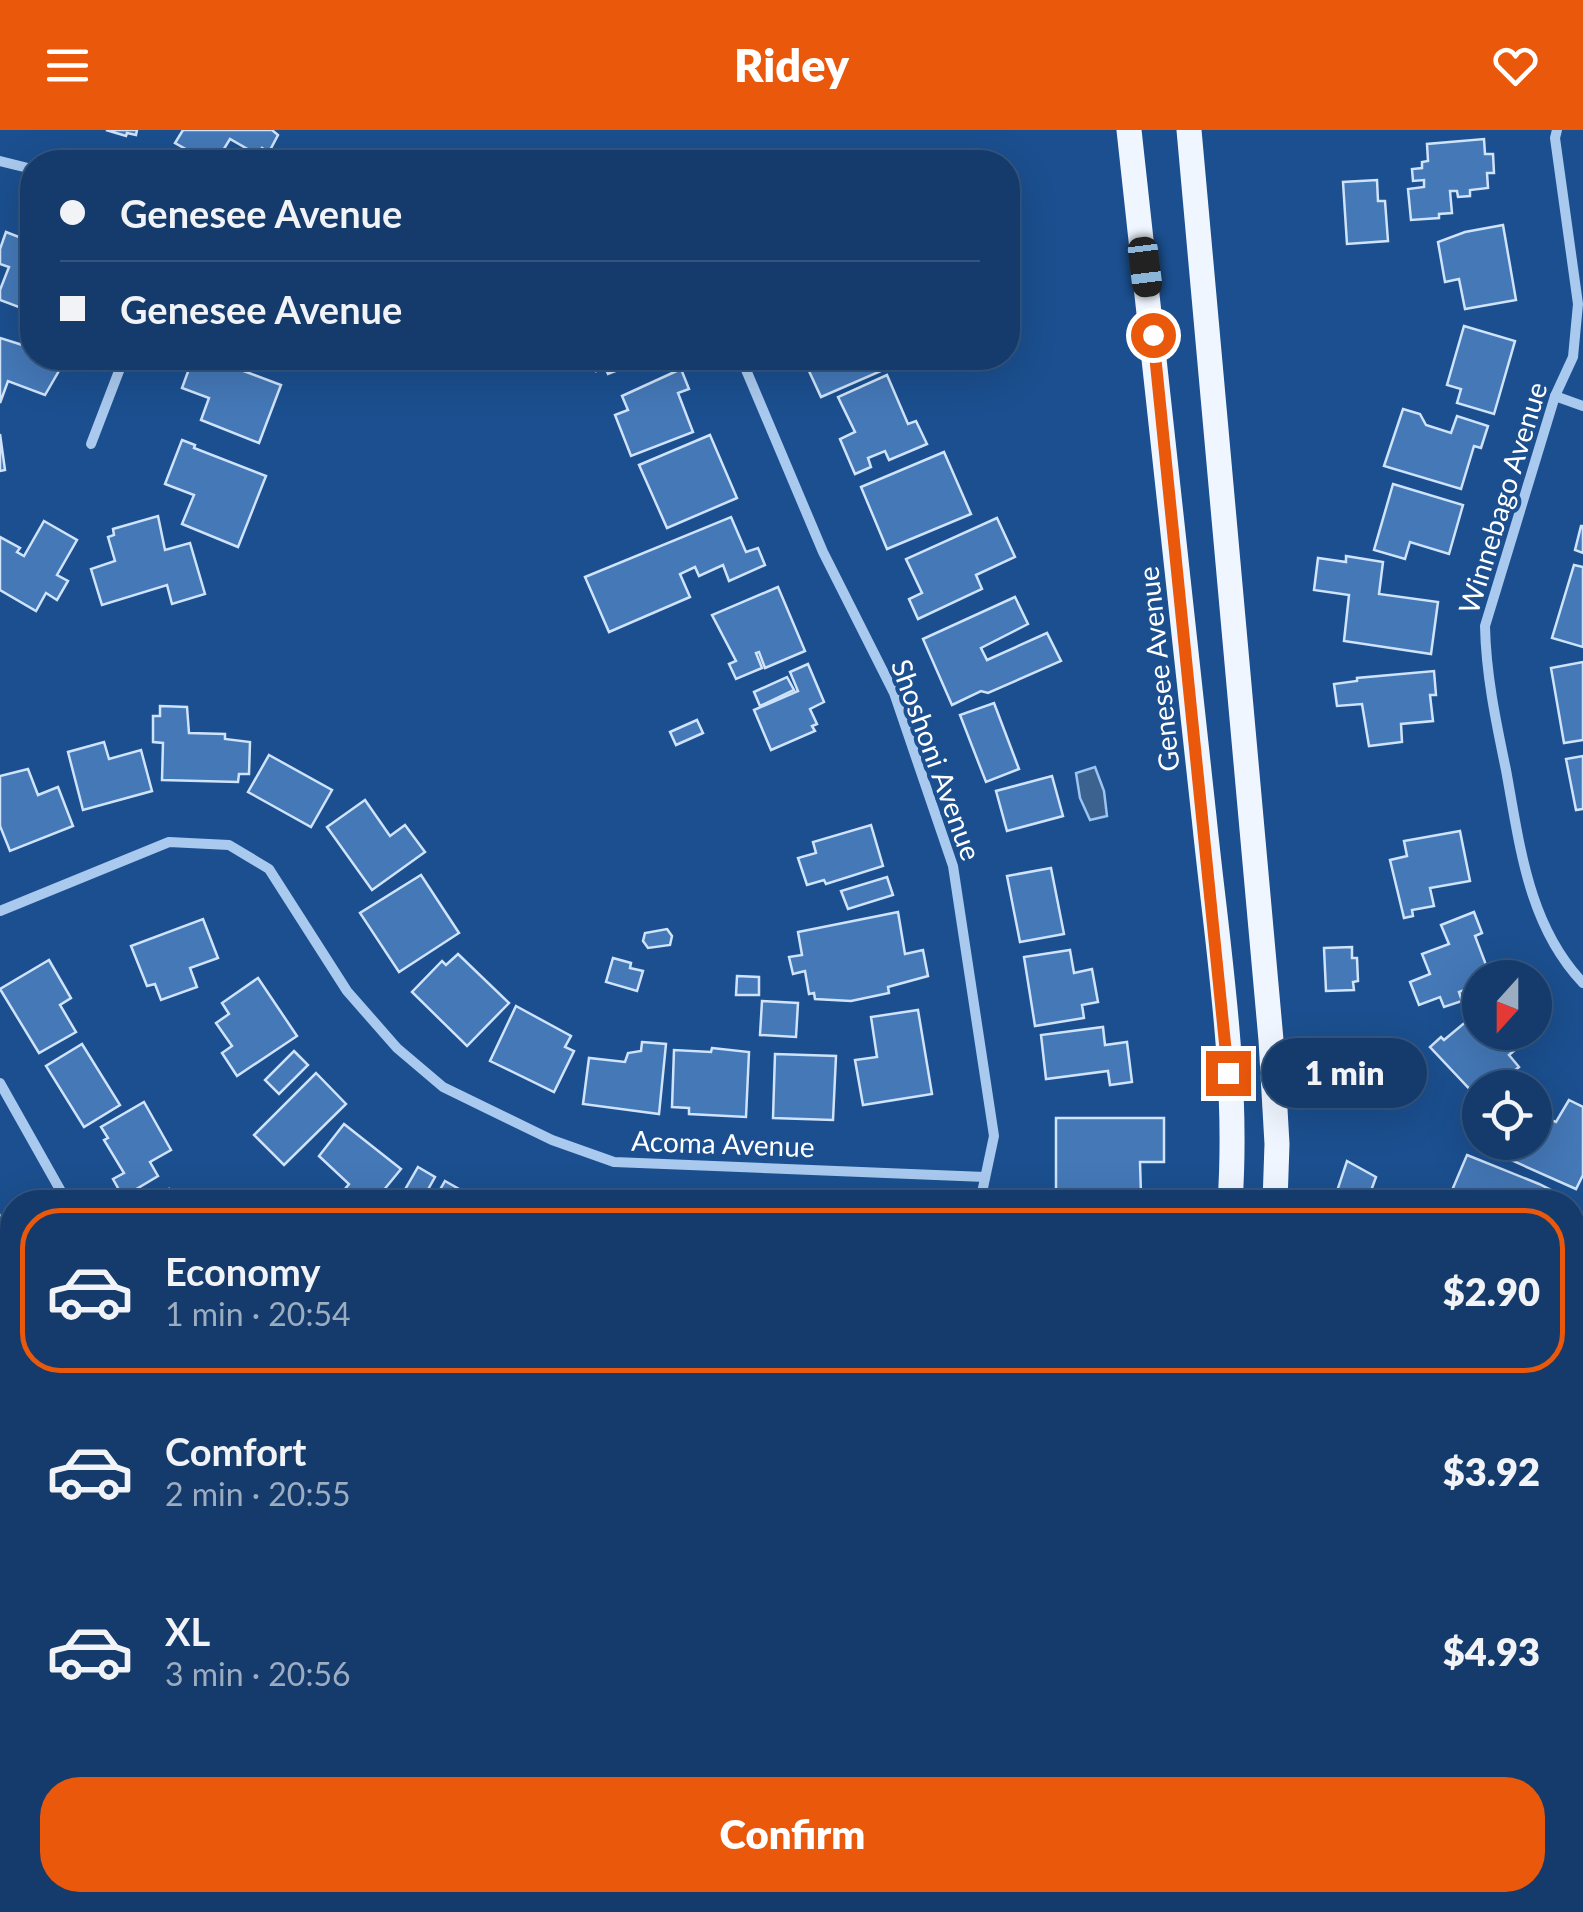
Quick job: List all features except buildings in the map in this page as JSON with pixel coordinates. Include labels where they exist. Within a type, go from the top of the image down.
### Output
[{"type":"main road","name":"Genesee Avenue","points":[[1129,130],[1225,1023],[1232,1136],[1230,1190]]},
{"type":"main road","points":[[1189,130],[1271,1040],[1275,1190]]},
{"type":"street","name":"Winnebago Avenue","points":[[1557,130],[1578,304],[1573,356],[1554,396],[1485,626],[1486,664],[1527,882],[1550,941],[1583,984]]},
{"type":"street","points":[[91,444],[119,370]]},
{"type":"street","name":"Shoshoni Avenue","points":[[746,370],[823,552],[894,693],[953,866],[994,1136],[982,1190]]},
{"type":"street","points":[[1554,396],[1583,406]]},
{"type":"street","name":"Acoma Avenue","points":[[0,911],[169,842],[229,845],[269,869],[347,992],[397,1048],[443,1087],[552,1140],[614,1162],[985,1178]]},
{"type":"street","points":[[0,1083],[60,1190]]},
{"type":"shaded area","points":[[1095,767],[1104,791],[1107,816],[1090,820],[1080,798],[1076,773]]},
{"type":"route","points":[[1153,335],[1228,1073]]}]
